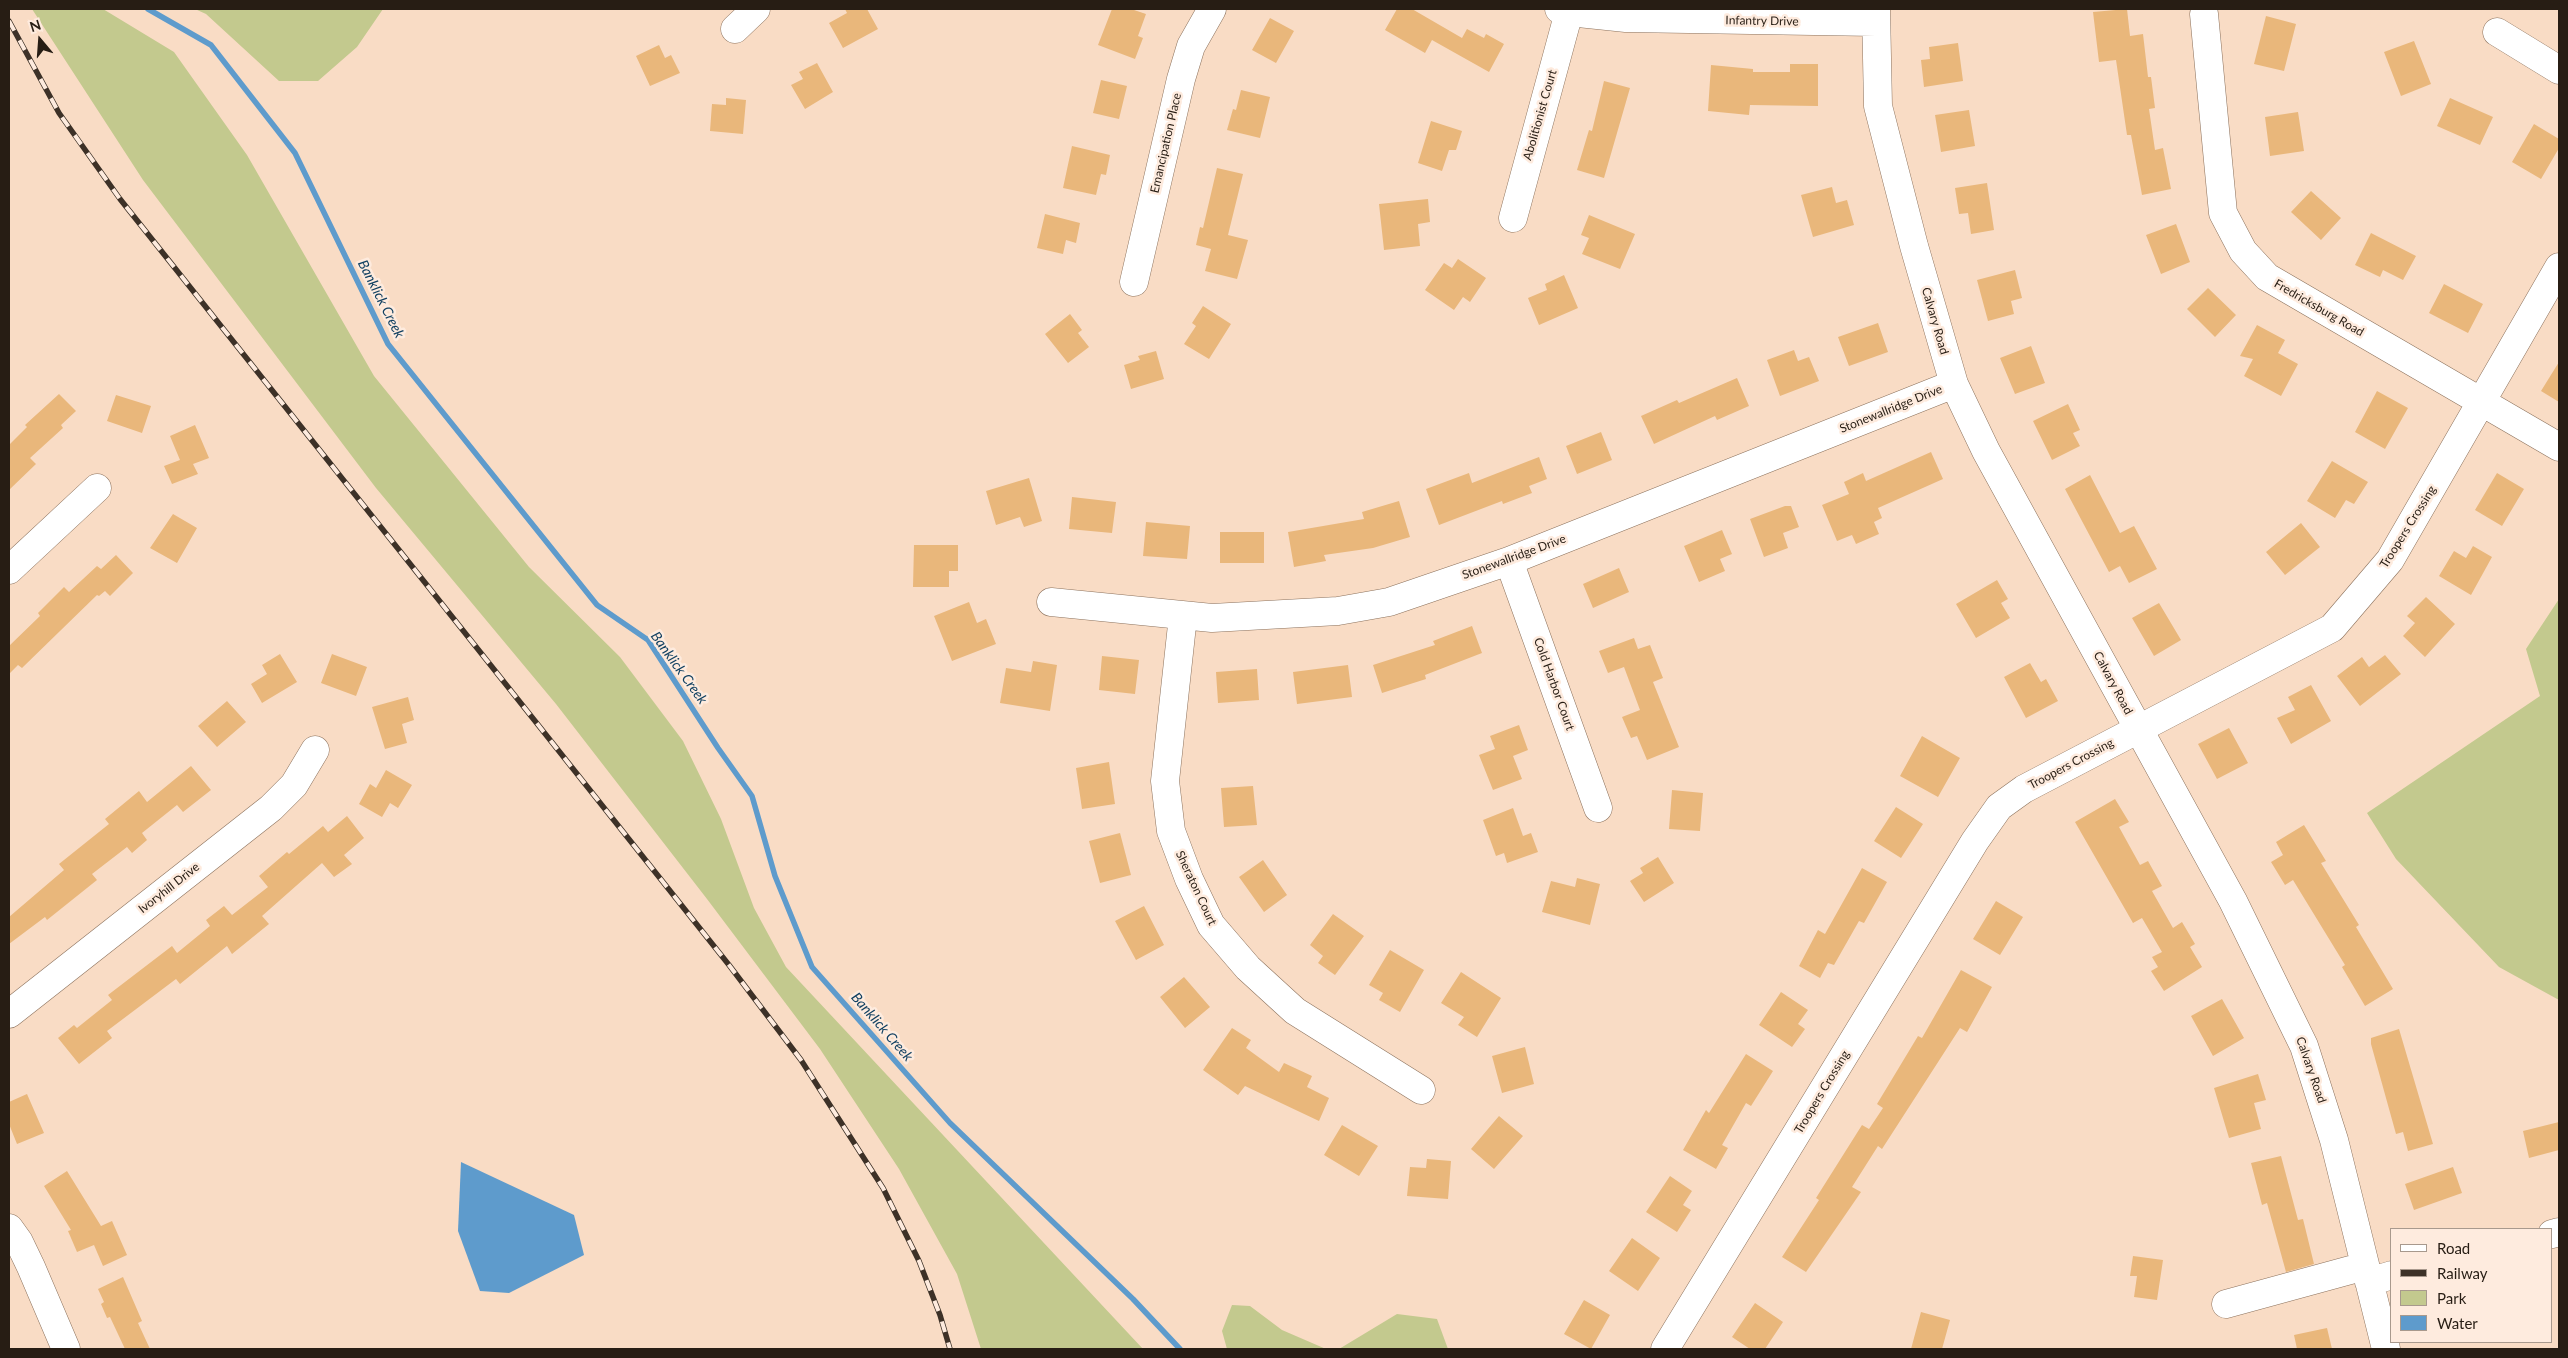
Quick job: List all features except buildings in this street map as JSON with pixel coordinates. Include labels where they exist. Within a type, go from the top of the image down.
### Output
[{"type":"street","points":[[734,29],[756,9]]},
{"type":"street","name":"Emancipation Place","points":[[1134,282],[1181,79],[1192,46],[1212,9]]},
{"type":"street","name":"Infantry Drive","points":[[1564,10],[1626,18],[1876,16]]},
{"type":"street","name":"Abolitionist Court","points":[[1513,218],[1564,10]]},
{"type":"street","name":"Fredricksburg Road","points":[[2204,14],[2223,213],[2243,251],[2267,277],[2559,447]]},
{"type":"street","name":"Calvary Road","points":[[1876,16],[1878,106],[1919,263],[1954,384],[1986,452],[2011,493],[2137,729],[2233,901],[2304,1046],[2375,1274],[2386,1349]]},
{"type":"street","points":[[2497,32],[2559,70]]},
{"type":"street","name":"Troopers Crossing","points":[[1665,1349],[1975,841],[1999,808],[2024,789],[2332,628],[2390,560],[2559,267]]},
{"type":"street","name":"Stonewallridge Drive","points":[[1051,602],[1212,618],[1278,616],[1338,611],[1389,602],[1509,561],[1954,384]]},
{"type":"street","points":[[9,570],[97,488]]},
{"type":"street","name":"Cold Harbor Court","points":[[1509,561],[1598,808]]},
{"type":"street","name":"Sheraton Court","points":[[1182,616],[1165,781],[1171,831],[1189,879],[1211,925],[1248,968],[1295,1011],[1421,1090]]},
{"type":"street","name":"Ivoryhill Drive","points":[[9,1014],[271,808],[294,785],[315,750]]},
{"type":"street","points":[[9,1228],[19,1242],[31,1267],[66,1349]]},
{"type":"street","points":[[2226,1304],[2375,1274]]},
{"type":"green space","points":[[32,9],[103,9],[174,52],[247,155],[374,376],[529,567],[620,657],[683,741],[721,819],[754,908],[786,967],[1143,1349],[981,1349],[957,1274],[899,1169],[820,1049],[556,704],[376,488],[143,180]]},
{"type":"green space","points":[[195,9],[383,9],[357,47],[318,81],[279,81],[206,14]]},
{"type":"green space","points":[[2559,599],[2559,1000],[2499,967],[2396,859],[2367,813],[2540,696],[2526,649]]},
{"type":"green space","points":[[1232,1305],[1250,1306],[1282,1330],[1326,1349],[1227,1349],[1222,1331]]},
{"type":"green space","points":[[1397,1314],[1437,1319],[1448,1349],[1339,1349]]},
{"type":"water","points":[[461,1162],[574,1215],[584,1255],[509,1293],[480,1291],[458,1231]]},
{"type":"waterway","name":"Banklick Creek","points":[[148,9],[211,45],[295,153],[388,344],[597,605],[648,640],[718,748],[752,796],[775,876],[812,967],[950,1123],[1133,1299],[1180,1349]]},
{"type":"railway","points":[[9,21],[59,113],[120,199],[729,965],[801,1060],[883,1188],[919,1261],[940,1315],[950,1349]]}]
